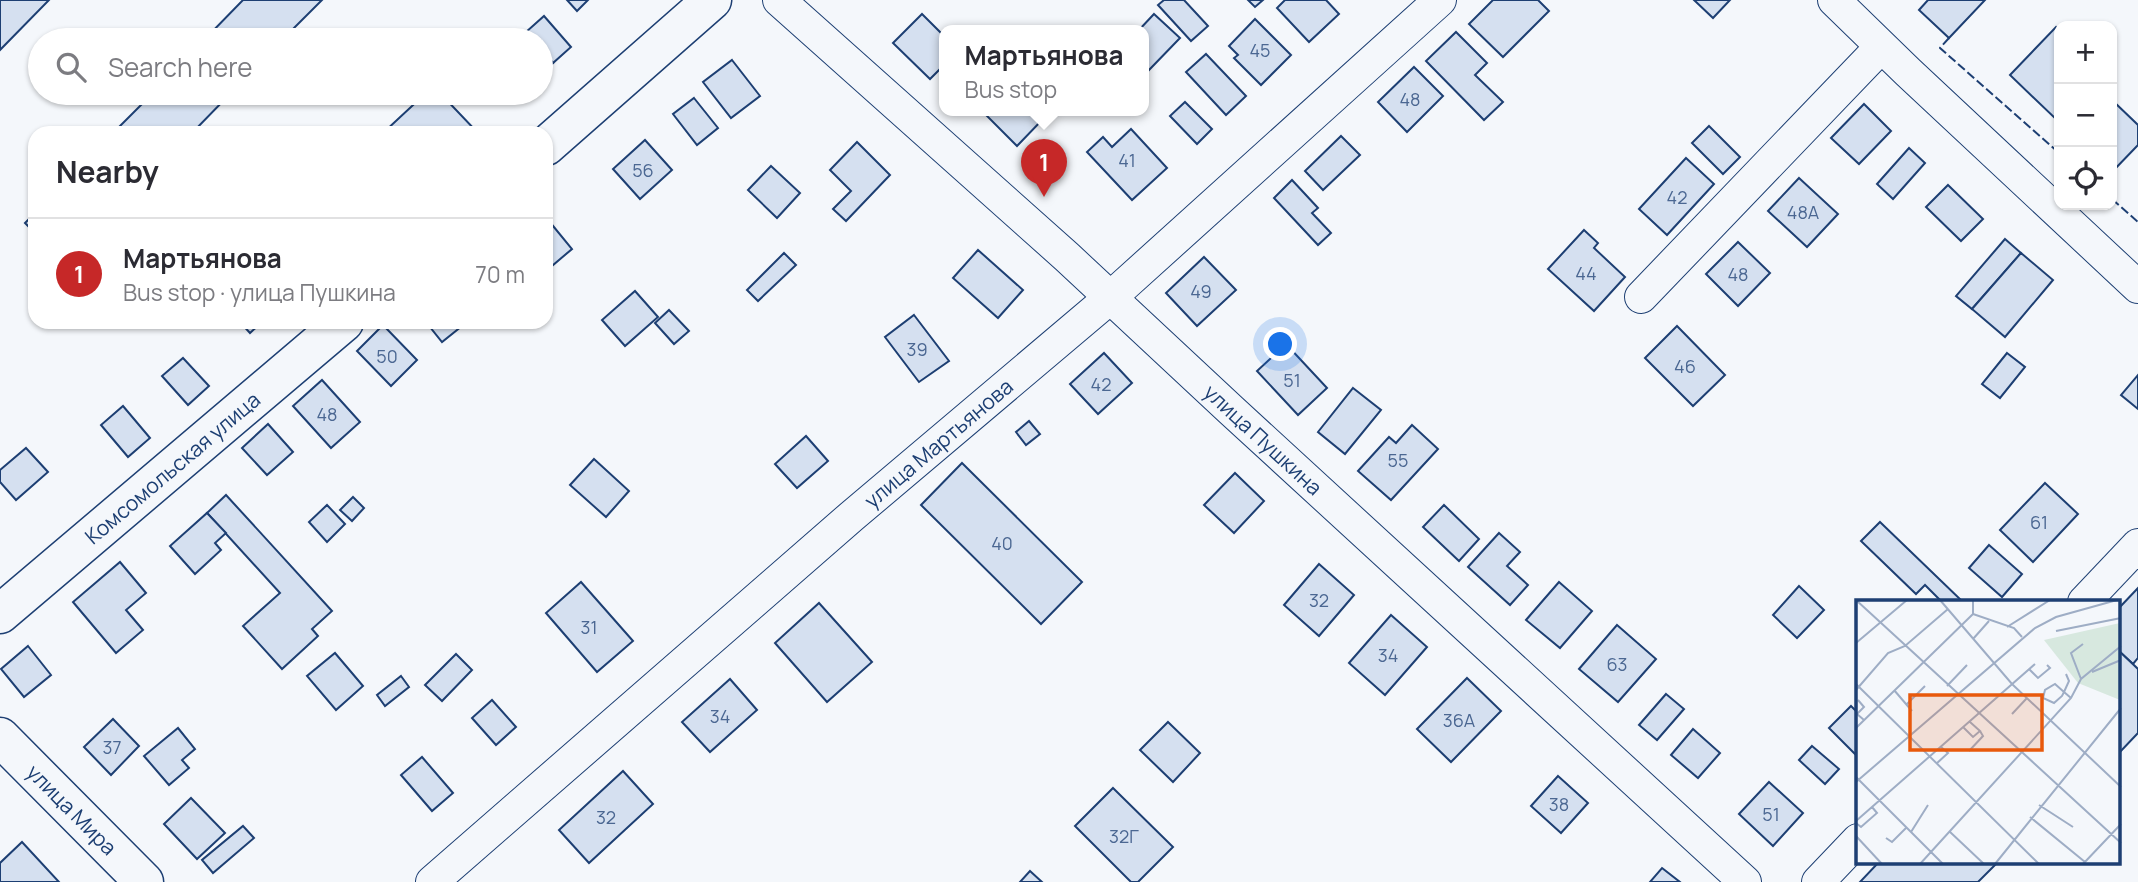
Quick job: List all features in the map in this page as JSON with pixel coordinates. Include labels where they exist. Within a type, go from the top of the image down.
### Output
[{"type":"main road","points":[[553,140],[712,0]]},
{"type":"main road","name":"Комсомольская улица","points":[[0,614],[336,329]]},
{"type":"main road","name":"улица Мира","points":[[0,737],[144,882]]},
{"type":"street","name":"улица Пушкина","points":[[779,0],[1111,297],[1745,882]]},
{"type":"street","name":"улица Мартьянова","points":[[432,882],[852,516],[1111,297],[1440,0]]},
{"type":"street","points":[[1834,0],[2138,287]]},
{"type":"street","points":[[1641,297],[1881,47]]},
{"type":"street","points":[[2086,600],[2138,545]]},
{"type":"street","points":[[1818,882],[1856,842]]},
{"type":"building","points":[[0,0],[49,0],[0,50]]},
{"type":"building","points":[[243,0],[322,0],[294,28],[216,28]]},
{"type":"building","points":[[567,0],[588,0],[577,11]]},
{"type":"building","points":[[1164,0],[1184,0],[1208,26],[1191,41],[1158,5]]},
{"type":"building","points":[[1248,0],[1263,0],[1255,7]]},
{"type":"building","points":[[1285,0],[1326,0],[1339,14],[1309,42],[1277,8]]},
{"type":"building","points":[[1493,0],[1538,0],[1549,11],[1503,57],[1469,24]]},
{"type":"building","points":[[1694,0],[1730,0],[1713,18]]},
{"type":"building","points":[[1928,0],[1985,0],[1949,38],[1919,10]]},
{"type":"building","points":[[922,14],[939,31],[939,70],[930,79],[893,43]]},
{"type":"building","points":[[1154,14],[1180,38],[1149,70],[1149,25],[1144,25]]},
{"type":"building","points":[[544,16],[571,47],[553,63],[553,28],[530,28]]},
{"type":"building","points":[[1255,19],[1291,55],[1261,85],[1234,58],[1238,55],[1229,46]]},
{"type":"building","points":[[2054,29],[2054,117],[2010,75]]},
{"type":"building","points":[[1456,32],[1487,63],[1475,75],[1503,102],[1484,120],[1426,61]]},
{"type":"building","points":[[1206,54],[1246,96],[1226,115],[1186,72]]},
{"type":"building","points":[[732,60],[760,96],[731,118],[703,82]]},
{"type":"building","points":[[1414,67],[1443,96],[1407,132],[1378,102]]},
{"type":"building","points":[[694,98],[718,128],[697,145],[673,114]]},
{"type":"building","points":[[1185,102],[1212,129],[1197,144],[1170,116]]},
{"type":"building","points":[[1864,104],[1891,131],[1859,164],[1831,138]]},
{"type":"building","points":[[141,105],[219,105],[199,126],[120,126]]},
{"type":"building","points":[[413,105],[451,105],[471,126],[391,126]]},
{"type":"building","points":[[2117,105],[2138,125],[2138,145],[2117,167]]},
{"type":"building","points":[[987,116],[1042,116],[1044,118],[1017,146]]},
{"type":"building","points":[[1709,126],[1740,157],[1723,174],[1692,143]]},
{"type":"building","points":[[1131,129],[1167,168],[1132,200],[1087,152],[1103,137],[1112,147]]},
{"type":"building","points":[[1341,136],[1360,155],[1323,190],[1305,171]]},
{"type":"building","points":[[645,140],[672,170],[640,199],[613,169]]},
{"type":"building","points":[[857,142],[890,175],[846,221],[833,209],[851,191],[830,170]]},
{"type":"building","points":[[1909,148],[1925,163],[1893,199],[1877,184]]},
{"type":"building","points":[[1686,158],[1714,184],[1667,235],[1639,209]]},
{"type":"building","points":[[771,166],[800,193],[777,218],[748,190]]},
{"type":"building","points":[[1799,178],[1838,214],[1807,247],[1768,211]]},
{"type":"building","points":[[1292,180],[1318,208],[1312,213],[1331,233],[1318,245],[1274,198]]},
{"type":"building","points":[[1948,185],[1983,219],[1961,241],[1926,207]]},
{"type":"building","points":[[553,226],[572,249],[553,265]]},
{"type":"building","points":[[1584,230],[1598,243],[1594,248],[1625,277],[1594,311],[1548,269]]},
{"type":"building","points":[[2005,239],[2021,253],[1972,309],[1956,296]]},
{"type":"building","points":[[1738,242],[1770,273],[1738,306],[1706,274]]},
{"type":"building","points":[[978,250],[1023,290],[998,318],[953,278]]},
{"type":"building","points":[[784,253],[796,265],[758,301],[747,290]]},
{"type":"building","points":[[2021,253],[2053,280],[2005,337],[1972,309]]},
{"type":"building","points":[[1204,257],[1236,290],[1197,326],[1166,293]]},
{"type":"building","points":[[635,291],[658,317],[625,346],[602,320]]},
{"type":"building","points":[[669,310],[689,331],[674,344],[655,323]]},
{"type":"building","points":[[914,315],[949,361],[919,382],[885,337]]},
{"type":"building","points":[[1677,326],[1725,375],[1693,406],[1645,358]]},
{"type":"building","points":[[379,329],[387,329],[417,360],[391,386],[357,351]]},
{"type":"building","points":[[432,329],[458,329],[442,342]]},
{"type":"building","points":[[1286,344],[1327,388],[1298,415],[1257,371]]},
{"type":"building","points":[[1104,353],[1132,383],[1098,414],[1070,384]]},
{"type":"building","points":[[2007,353],[2025,367],[2000,398],[1982,384]]},
{"type":"building","points":[[183,358],[209,386],[188,405],[162,376]]},
{"type":"building","points":[[2138,375],[2138,409],[2121,395]]},
{"type":"building","points":[[322,380],[360,422],[331,448],[293,406]]},
{"type":"building","points":[[1353,388],[1381,410],[1345,454],[1318,432]]},
{"type":"building","points":[[123,406],[150,438],[128,457],[101,425]]},
{"type":"building","points":[[1029,421],[1040,434],[1026,445],[1016,432]]},
{"type":"building","points":[[268,424],[293,452],[267,475],[242,448]]},
{"type":"building","points":[[1412,425],[1438,449],[1391,500],[1358,471],[1389,437],[1396,443]]},
{"type":"building","points":[[806,436],[828,461],[797,488],[775,464]]},
{"type":"building","points":[[26,448],[48,472],[16,500],[0,482],[0,470]]},
{"type":"building","points":[[594,459],[629,491],[606,517],[570,485]]},
{"type":"building","points":[[962,463],[1082,582],[1041,624],[921,505]]},
{"type":"building","points":[[1235,473],[1264,501],[1234,533],[1204,505]]},
{"type":"building","points":[[2045,483],[2078,514],[2033,562],[2000,530]]},
{"type":"building","points":[[226,495],[332,611],[312,629],[318,636],[282,669],[243,626],[280,593],[207,513]]},
{"type":"building","points":[[353,497],[364,508],[352,521],[340,510]]},
{"type":"building","points":[[327,505],[345,524],[327,542],[309,522]]},
{"type":"building","points":[[1444,505],[1479,539],[1459,561],[1423,527]]},
{"type":"building","points":[[207,513],[226,533],[215,543],[221,550],[195,574],[170,546]]},
{"type":"building","points":[[1880,522],[1961,600],[1940,600],[1925,585],[1916,594],[1861,541]]},
{"type":"building","points":[[1499,533],[1520,552],[1507,566],[1528,585],[1510,605],[1468,567]]},
{"type":"building","points":[[1989,545],[2022,574],[2002,597],[1969,568]]},
{"type":"building","points":[[120,562],[146,593],[126,610],[143,630],[116,653],[73,602]]},
{"type":"building","points":[[1319,564],[1354,595],[1319,636],[1284,605]]},
{"type":"building","points":[[581,582],[633,641],[597,672],[546,613]]},
{"type":"building","points":[[1559,582],[1592,611],[1560,648],[1526,620]]},
{"type":"building","points":[[1799,586],[1824,610],[1797,638],[1773,615]]},
{"type":"building","points":[[2138,588],[2138,658],[2133,664],[2120,652],[2120,607]]},
{"type":"building","points":[[819,603],[872,662],[827,702],[775,643]]},
{"type":"building","points":[[1391,615],[1427,647],[1385,695],[1349,663]]},
{"type":"building","points":[[1617,625],[1656,659],[1618,702],[1579,669]]},
{"type":"building","points":[[28,646],[51,675],[24,697],[1,669]]},
{"type":"building","points":[[2120,652],[2138,669],[2138,733],[2120,752]]},
{"type":"building","points":[[335,653],[363,686],[336,710],[307,676]]},
{"type":"building","points":[[456,654],[472,670],[442,701],[425,685]]},
{"type":"building","points":[[401,676],[409,687],[385,706],[377,695]]},
{"type":"building","points":[[1467,678],[1501,711],[1451,762],[1417,729]]},
{"type":"building","points":[[730,679],[757,710],[710,752],[682,722]]},
{"type":"building","points":[[1666,694],[1684,709],[1657,740],[1639,725]]},
{"type":"building","points":[[492,700],[516,727],[496,745],[472,718]]},
{"type":"building","points":[[1851,706],[1856,711],[1856,753],[1855,754],[1829,728]]},
{"type":"building","points":[[113,719],[139,746],[111,775],[84,747]]},
{"type":"building","points":[[1168,722],[1200,753],[1173,782],[1140,750]]},
{"type":"building","points":[[178,728],[195,749],[182,760],[189,768],[169,785],[144,756]]},
{"type":"building","points":[[1693,729],[1720,753],[1698,778],[1671,755]]},
{"type":"building","points":[[1812,746],[1839,769],[1825,784],[1799,760]]},
{"type":"building","points":[[422,757],[453,793],[432,811],[401,775]]},
{"type":"building","points":[[623,771],[653,804],[589,863],[559,830]]},
{"type":"building","points":[[1558,776],[1588,803],[1561,833],[1531,806]]},
{"type":"building","points":[[1769,782],[1803,813],[1773,846],[1739,814]]},
{"type":"building","points":[[1113,788],[1173,847],[1138,882],[1131,882],[1075,826]]},
{"type":"building","points":[[191,798],[225,833],[197,859],[164,824]]},
{"type":"building","points":[[243,826],[254,838],[213,873],[202,860]]},
{"type":"building","points":[[22,842],[59,882],[0,882],[0,863]]},
{"type":"building","points":[[1877,864],[1996,864],[1978,882],[1860,882]]},
{"type":"building","points":[[1662,868],[1680,882],[1650,882]]},
{"type":"building","points":[[1030,871],[1042,882],[1020,882]]},
{"type":"fence","points":[[1949,38],[1940,48],[2054,149]]},
{"type":"fence","points":[[2117,203],[2138,222]]},
{"type":"place","name":"Мартьянова","points":[[1044,197]]}]
